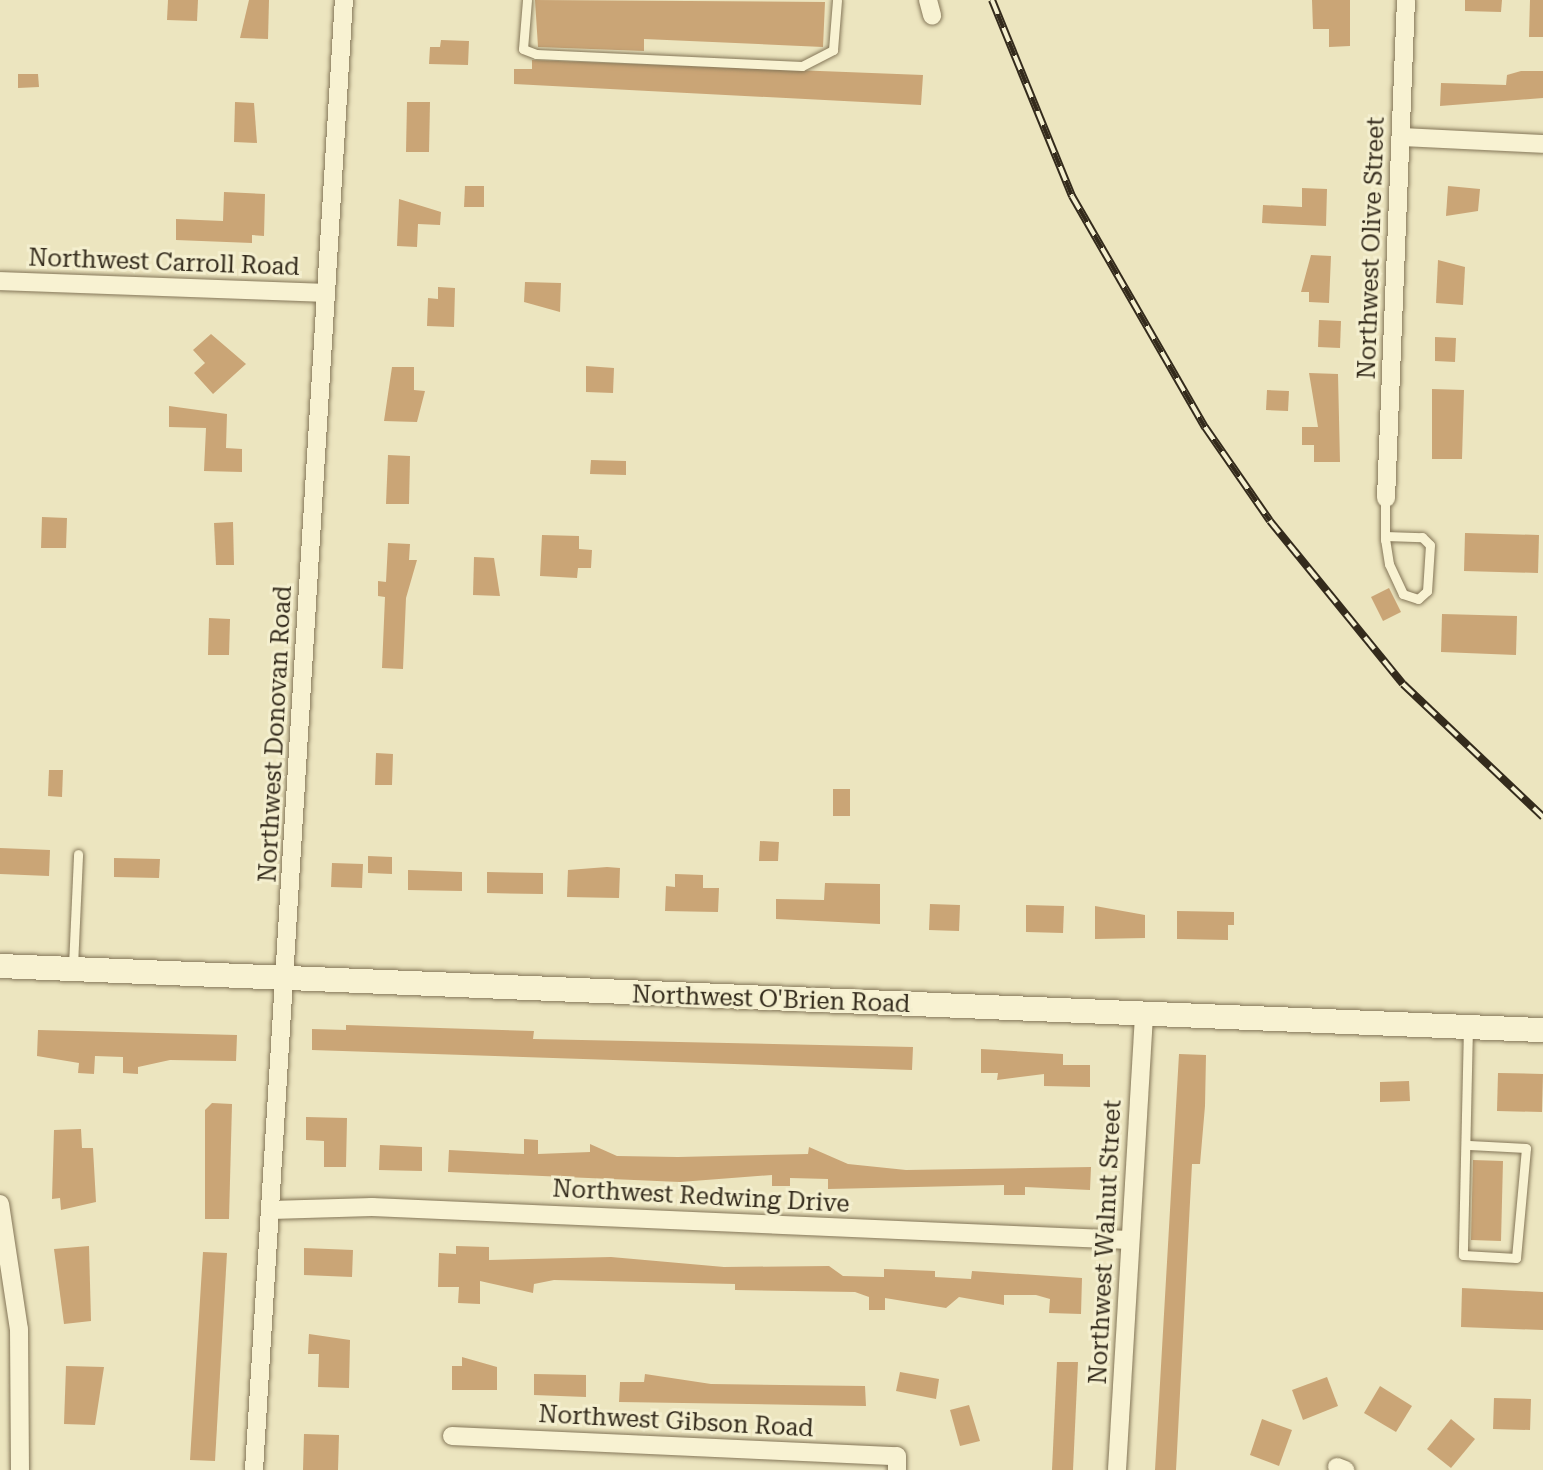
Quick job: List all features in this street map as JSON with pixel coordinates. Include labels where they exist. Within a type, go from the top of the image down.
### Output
[{"type":"street","name":"Northwest Donovan Road","points":[[254,1470],[287,979],[344,0]]},
{"type":"street","name":"Northwest Olive Street","points":[[1386,498],[1406,0]]},
{"type":"street","points":[[1401,137],[1543,144]]},
{"type":"street","name":"Northwest Carroll Road","points":[[0,281],[326,293]]},
{"type":"street","name":"Northwest O'Brien Road","points":[[0,966],[1144,1016],[1543,1030]]},
{"type":"street","name":"Northwest Walnut Street","points":[[1117,1470],[1144,1016]]},
{"type":"street","points":[[0,1204],[19,1329],[20,1470]]},
{"type":"street","name":"Northwest Redwing Drive","points":[[271,1210],[372,1207],[1129,1240]]},
{"type":"street","name":"Northwest Gibson Road","points":[[452,1436],[897,1463]]},
{"type":"lane","points":[[527,0],[523,49],[536,54],[802,66],[833,50],[837,0]]},
{"type":"lane","points":[[1385,536],[1422,537],[1430,545],[1427,591],[1418,599],[1394,580],[1385,536],[1386,498]]},
{"type":"lane","points":[[73,969],[78,854]]},
{"type":"lane","points":[[1468,1027],[1469,1145],[1463,1255],[1516,1258],[1526,1148],[1469,1145]]},
{"type":"building","points":[[168,0],[198,0],[197,21],[167,20]]},
{"type":"building","points":[[249,0],[269,0],[268,39],[240,38]]},
{"type":"building","points":[[535,0],[825,2],[823,47],[644,39],[644,51],[538,47]]},
{"type":"building","points":[[1312,0],[1350,0],[1350,46],[1329,47],[1329,29],[1313,29]]},
{"type":"building","points":[[1465,0],[1502,0],[1501,12],[1465,11]]},
{"type":"building","points":[[1530,0],[1543,0],[1543,37],[1529,37]]},
{"type":"building","points":[[441,40],[469,41],[468,65],[429,64],[430,47],[440,47]]},
{"type":"building","points":[[532,60],[923,75],[921,105],[514,84],[514,69],[532,69]]},
{"type":"building","points":[[1521,71],[1543,71],[1543,98],[1440,106],[1441,83],[1506,85],[1507,75]]},
{"type":"building","points":[[18,74],[38,74],[39,87],[18,88]]},
{"type":"building","points":[[235,102],[254,103],[257,143],[234,142]]},
{"type":"building","points":[[407,102],[430,102],[429,152],[406,152]]},
{"type":"building","points":[[465,186],[484,186],[484,207],[464,207]]},
{"type":"building","points":[[1448,186],[1480,189],[1478,211],[1446,216]]},
{"type":"building","points":[[1302,188],[1327,189],[1326,226],[1262,223],[1263,205],[1302,207]]},
{"type":"building","points":[[224,192],[265,194],[264,236],[252,235],[252,243],[176,240],[176,219],[223,221]]},
{"type":"building","points":[[399,199],[441,212],[440,225],[418,224],[417,247],[397,246]]},
{"type":"building","points":[[1311,255],[1331,256],[1329,303],[1309,302],[1309,292],[1301,292]]},
{"type":"building","points":[[1438,260],[1465,267],[1463,305],[1436,303]]},
{"type":"building","points":[[525,282],[561,283],[560,312],[524,302]]},
{"type":"building","points":[[438,287],[455,288],[454,327],[427,326],[428,298],[438,299]]},
{"type":"building","points":[[1319,320],[1341,321],[1340,348],[1318,347]]},
{"type":"building","points":[[211,334],[246,364],[213,394],[194,373],[205,363],[193,350]]},
{"type":"building","points":[[1435,337],[1456,338],[1455,362],[1435,361]]},
{"type":"building","points":[[586,366],[614,368],[613,393],[586,392]]},
{"type":"building","points":[[392,367],[414,367],[414,390],[425,391],[417,422],[384,421]]},
{"type":"building","points":[[1309,373],[1338,374],[1340,462],[1314,462],[1314,445],[1302,445],[1302,427],[1318,427]]},
{"type":"building","points":[[1432,389],[1464,390],[1462,459],[1432,459]]},
{"type":"building","points":[[1267,390],[1289,391],[1288,411],[1266,410]]},
{"type":"building","points":[[169,406],[227,414],[226,448],[242,449],[242,472],[204,471],[206,428],[169,427]]},
{"type":"building","points":[[388,455],[410,456],[409,504],[386,504]]},
{"type":"building","points":[[591,460],[626,461],[626,475],[590,474]]},
{"type":"building","points":[[42,517],[67,518],[66,548],[41,548]]},
{"type":"building","points":[[233,522],[234,565],[216,565],[214,523]]},
{"type":"building","points":[[1465,533],[1539,535],[1538,573],[1464,571]]},
{"type":"building","points":[[542,535],[579,536],[579,549],[592,550],[591,568],[578,568],[577,578],[540,576]]},
{"type":"building","points":[[388,543],[410,544],[409,560],[417,560],[406,598],[403,669],[382,668],[385,597],[378,596],[378,581],[386,582]]},
{"type":"building","points":[[474,557],[494,558],[500,596],[473,595]]},
{"type":"building","points":[[1389,588],[1401,612],[1383,621],[1371,597]]},
{"type":"building","points":[[1442,614],[1517,616],[1516,655],[1441,652]]},
{"type":"building","points":[[209,618],[230,619],[229,655],[208,655]]},
{"type":"building","points":[[376,753],[393,754],[392,785],[375,785]]},
{"type":"building","points":[[49,770],[63,770],[62,797],[48,796]]},
{"type":"building","points":[[833,789],[850,789],[850,816],[833,816]]},
{"type":"building","points":[[760,841],[779,842],[778,861],[759,861]]},
{"type":"building","points":[[0,848],[50,850],[49,876],[0,874]]},
{"type":"building","points":[[368,856],[392,857],[392,874],[368,873]]},
{"type":"building","points":[[114,858],[160,859],[159,878],[114,877]]},
{"type":"building","points":[[332,863],[363,864],[362,888],[331,887]]},
{"type":"building","points":[[620,868],[619,898],[567,897],[568,870]]},
{"type":"building","points":[[408,870],[462,872],[462,891],[408,890]]},
{"type":"building","points":[[487,872],[543,873],[543,894],[487,893]]},
{"type":"building","points":[[675,874],[703,875],[703,888],[719,888],[718,912],[665,911],[666,886],[675,887]]},
{"type":"building","points":[[825,883],[880,884],[880,924],[776,919],[776,899],[824,900]]},
{"type":"building","points":[[930,904],[960,905],[959,931],[929,930]]},
{"type":"building","points":[[1026,905],[1064,906],[1063,933],[1026,932]]},
{"type":"building","points":[[1095,906],[1145,915],[1145,938],[1095,939]]},
{"type":"building","points":[[1177,911],[1234,912],[1234,925],[1228,925],[1228,940],[1177,939]]},
{"type":"building","points":[[346,1025],[534,1031],[533,1039],[913,1047],[912,1070],[312,1050],[312,1029],[346,1030]]},
{"type":"building","points":[[38,1030],[237,1035],[236,1061],[170,1060],[138,1067],[138,1074],[123,1073],[123,1057],[95,1056],[94,1074],[78,1073],[79,1063],[37,1056]]},
{"type":"building","points":[[981,1049],[1063,1054],[1063,1065],[1090,1065],[1090,1087],[1044,1086],[1044,1074],[997,1080],[998,1073],[981,1073]]},
{"type":"building","points":[[1179,1054],[1206,1055],[1205,1106],[1200,1164],[1192,1164],[1176,1470],[1155,1470]]},
{"type":"building","points":[[1498,1073],[1543,1074],[1542,1112],[1497,1111]]},
{"type":"building","points":[[1409,1081],[1410,1101],[1380,1102],[1380,1082]]},
{"type":"building","points":[[212,1103],[232,1104],[229,1219],[205,1219],[205,1110]]},
{"type":"building","points":[[306,1117],[347,1118],[346,1167],[324,1167],[324,1141],[306,1140]]},
{"type":"building","points":[[81,1129],[82,1148],[93,1148],[96,1202],[61,1210],[60,1198],[52,1199],[54,1130]]},
{"type":"building","points":[[524,1139],[538,1140],[538,1154],[590,1152],[590,1144],[617,1156],[678,1157],[808,1154],[809,1147],[848,1164],[906,1170],[1091,1167],[1090,1190],[1025,1187],[1025,1195],[1004,1195],[1004,1185],[828,1189],[828,1179],[790,1178],[790,1186],[772,1186],[772,1175],[680,1182],[448,1172],[449,1150],[524,1154]]},
{"type":"building","points":[[380,1145],[422,1147],[422,1171],[379,1170]]},
{"type":"building","points":[[1473,1160],[1503,1161],[1501,1241],[1471,1240]]},
{"type":"building","points":[[89,1246],[91,1321],[64,1324],[54,1249]]},
{"type":"building","points":[[456,1246],[489,1247],[489,1260],[611,1257],[724,1267],[829,1266],[843,1276],[884,1277],[884,1269],[935,1271],[935,1277],[971,1279],[972,1271],[1082,1278],[1081,1314],[1049,1313],[1050,1299],[1036,1295],[1004,1295],[1004,1305],[959,1297],[946,1308],[885,1298],[885,1310],[869,1310],[869,1297],[855,1292],[735,1290],[735,1284],[554,1280],[534,1284],[533,1293],[480,1281],[480,1304],[458,1303],[459,1287],[438,1287],[439,1253],[456,1254]]},
{"type":"building","points":[[304,1248],[353,1250],[352,1277],[304,1275]]},
{"type":"building","points":[[203,1252],[227,1253],[215,1461],[190,1460]]},
{"type":"building","points":[[1462,1288],[1543,1292],[1543,1330],[1461,1327]]},
{"type":"building","points":[[309,1334],[350,1340],[349,1388],[318,1387],[319,1354],[308,1354]]},
{"type":"building","points":[[462,1357],[497,1367],[497,1390],[452,1390],[452,1366],[462,1366]]},
{"type":"building","points":[[1057,1362],[1078,1362],[1073,1470],[1052,1470]]},
{"type":"building","points":[[66,1366],[104,1367],[95,1425],[64,1424]]},
{"type":"building","points":[[900,1372],[939,1379],[936,1399],[896,1391]]},
{"type":"building","points":[[534,1374],[586,1375],[586,1397],[534,1395]]},
{"type":"building","points":[[645,1374],[711,1384],[865,1386],[866,1406],[619,1402],[620,1382],[644,1382]]},
{"type":"building","points":[[1327,1377],[1338,1406],[1303,1420],[1292,1390]]},
{"type":"building","points":[[1380,1386],[1412,1406],[1396,1432],[1364,1413]]},
{"type":"building","points":[[1494,1398],[1531,1399],[1530,1430],[1493,1429]]},
{"type":"building","points":[[969,1405],[980,1441],[960,1446],[950,1410]]},
{"type":"building","points":[[1262,1419],[1292,1430],[1279,1466],[1250,1455]]},
{"type":"building","points":[[1451,1419],[1475,1439],[1451,1468],[1427,1449]]},
{"type":"building","points":[[304,1434],[339,1435],[338,1470],[303,1470]]},
{"type":"railway","points":[[992,0],[1072,196],[1205,427],[1270,521],[1403,684],[1543,817]]}]
